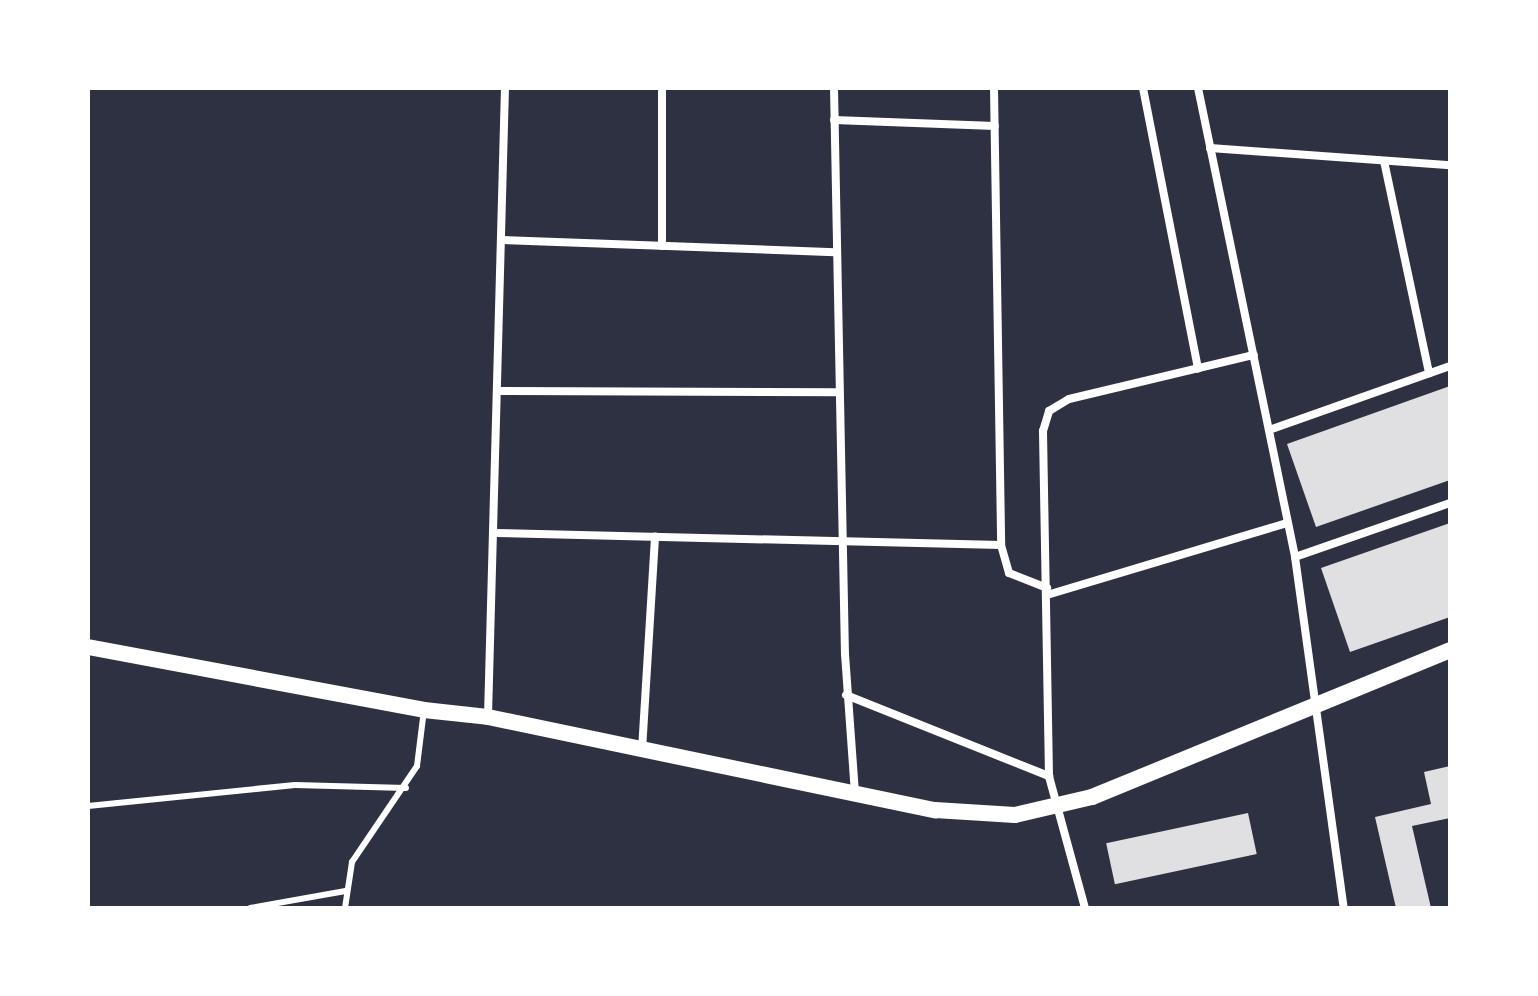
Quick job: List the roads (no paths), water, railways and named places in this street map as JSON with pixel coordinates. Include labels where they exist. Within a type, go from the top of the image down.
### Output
[{"type":"main road","points":[[88,647],[424,710],[488,717],[935,810],[1015,815],[1056,809],[1450,650]]},
{"type":"street","points":[[488,717],[505,88]]},
{"type":"street","points":[[662,88],[662,246]]},
{"type":"street","points":[[834,88],[846,695],[855,794]]},
{"type":"street","points":[[994,88],[1001,545],[1009,573],[1047,591],[1287,523]]},
{"type":"street","points":[[1143,88],[1198,369]]},
{"type":"street","points":[[1198,88],[1295,557],[1344,908]]},
{"type":"street","points":[[834,120],[995,126]]},
{"type":"street","points":[[1210,148],[1450,165]]},
{"type":"street","points":[[1384,161],[1429,373]]},
{"type":"street","points":[[502,240],[835,252]]},
{"type":"street","points":[[1085,908],[1049,776],[1043,431],[1049,411],[1069,399],[1254,355]]},
{"type":"street","points":[[1269,430],[1450,366]]},
{"type":"street","points":[[498,391],[839,392]]},
{"type":"street","points":[[1295,557],[1450,503]]},
{"type":"street","points":[[495,533],[1001,545]]},
{"type":"street","points":[[642,750],[655,536]]},
{"type":"street","points":[[846,695],[1049,776]]},
{"type":"lane","points":[[345,908],[345,891],[352,862],[406,788],[417,766],[424,710]]},
{"type":"lane","points":[[88,806],[295,785],[406,788]]},
{"type":"lane","points":[[250,908],[345,891]]}]
